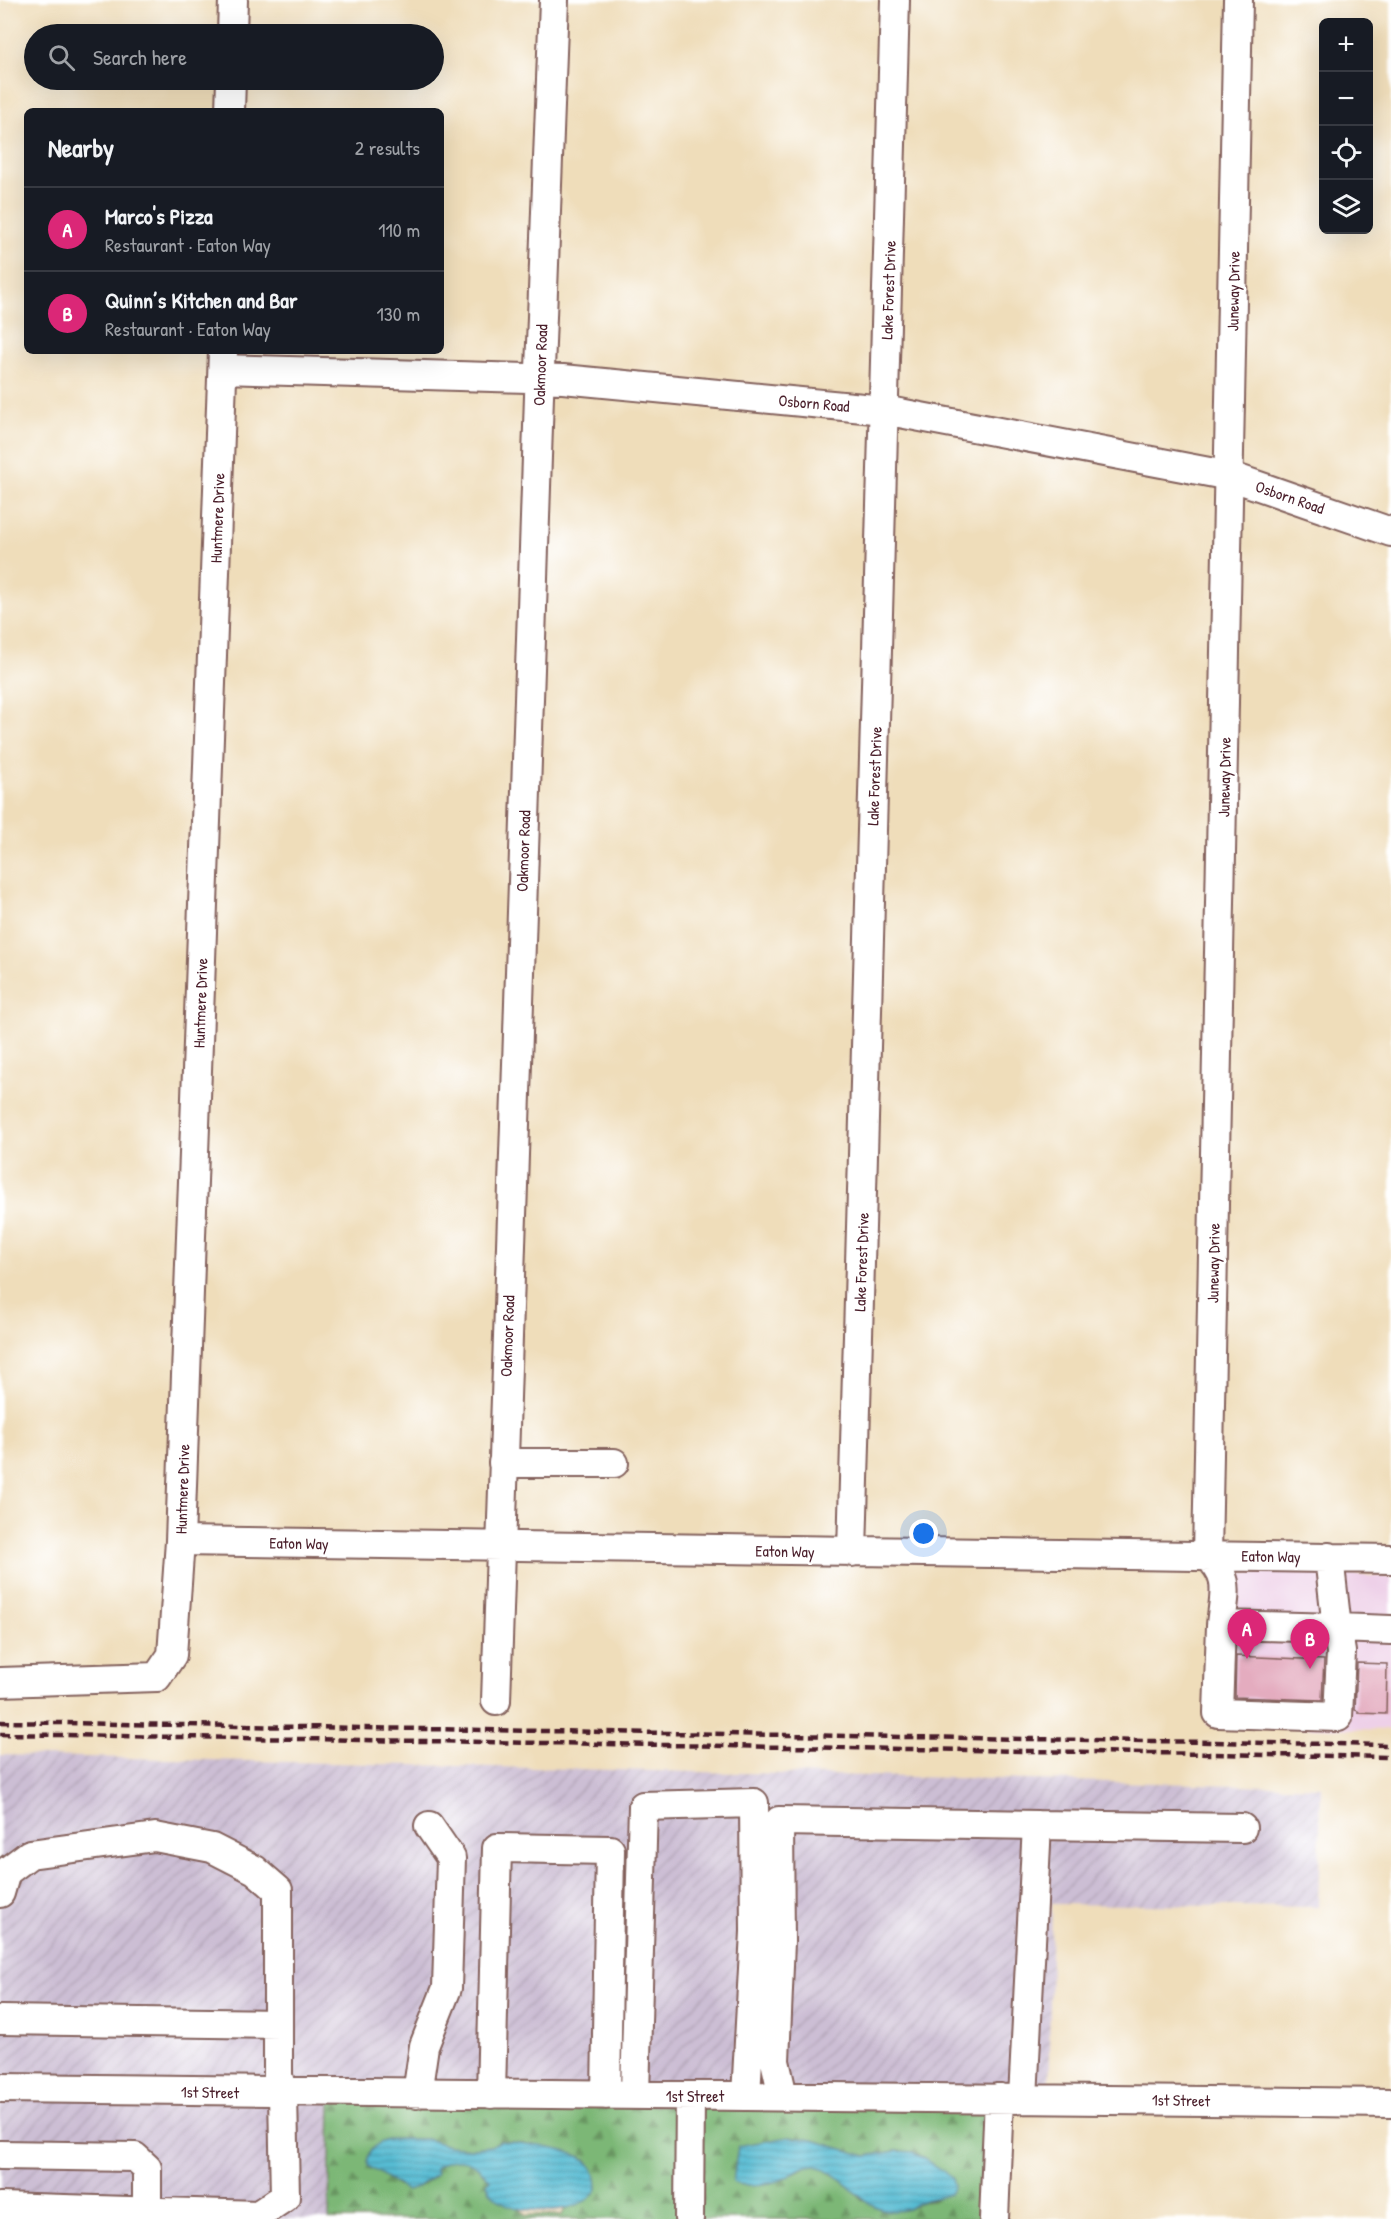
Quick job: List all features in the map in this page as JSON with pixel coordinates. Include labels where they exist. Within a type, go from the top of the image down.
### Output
[{"type":"street","points":[[232,24],[233,0]]},
{"type":"street","name":"Oakmoor Road","points":[[496,1701],[554,0]]},
{"type":"street","name":"Lake Forest Drive","points":[[852,1552],[896,0]]},
{"type":"street","name":"Juneway Drive","points":[[1207,1555],[1238,0]]},
{"type":"street","points":[[230,108],[231,90]]},
{"type":"street","name":"Osborn Road","points":[[223,360],[540,378],[885,410],[1230,476],[1391,532]]},
{"type":"street","name":"Huntmere Drive","points":[[0,1682],[157,1677],[172,1655],[180,1541],[223,360]]},
{"type":"street","points":[[503,1463],[614,1462]]},
{"type":"street","name":"Eaton Way","points":[[180,1541],[1391,1559]]},
{"type":"street","points":[[1207,1555],[1220,1568],[1225,1580],[1218,1713],[1338,1717],[1341,1652],[1329,1557]]},
{"type":"street","points":[[1221,1625],[1391,1630]]},
{"type":"street","points":[[635,2096],[643,1806],[754,1803],[755,1932],[746,2096]]},
{"type":"street","points":[[783,2096],[775,2061],[780,1942],[779,1821],[1242,1828]]},
{"type":"street","points":[[994,2219],[1011,2098],[1037,1825]]},
{"type":"street","points":[[417,2094],[424,2046],[447,1988],[451,1858],[429,1826]]},
{"type":"street","points":[[0,1893],[6,1872],[30,1854],[155,1837],[212,1848],[255,1870],[278,1890],[278,2076],[283,2093],[285,2197],[267,2214],[258,2215],[0,2207]]},
{"type":"street","points":[[491,2094],[497,1848],[610,1850],[606,2095]]},
{"type":"street","points":[[0,2020],[278,2024]]},
{"type":"street","name":"1st Street","points":[[0,2088],[283,2093],[1391,2103]]},
{"type":"street","points":[[689,2219],[690,2096]]},
{"type":"street","points":[[0,2155],[135,2157],[147,2168],[147,2212]]},
{"type":"shaded area","points":[[1304,1572],[1391,1577],[1391,1730],[1207,1725],[1213,1584],[1235,1573]]},
{"type":"shaded area","points":[[0,1755],[1321,1787],[1318,1907],[1052,1904],[1048,2110],[331,2102],[329,2219],[0,2219]]},
{"type":"green space","points":[[331,2102],[985,2108],[980,2219],[329,2219]],"holes":[[[391,2139],[427,2139],[448,2146],[473,2148],[491,2146],[499,2141],[522,2143],[571,2154],[588,2161],[562,2215],[526,2215],[479,2168],[466,2160],[452,2159],[444,2162],[435,2168],[436,2174],[416,2188],[394,2184]],[[847,2151],[866,2156],[897,2151],[913,2152],[952,2179],[936,2199],[920,2202],[909,2209],[862,2199],[839,2177],[819,2166],[809,2165],[793,2173],[747,2184],[735,2174],[737,2167]]]},
{"type":"water","points":[[789,2137],[813,2140],[866,2156],[897,2151],[913,2152],[943,2171],[952,2179],[954,2186],[950,2194],[923,2201],[908,2209],[890,2211],[867,2202],[833,2173],[811,2165],[772,2182],[751,2185],[733,2182],[738,2146]]},
{"type":"water","points":[[391,2139],[427,2139],[448,2146],[473,2148],[491,2146],[499,2141],[560,2150],[589,2163],[595,2172],[597,2189],[588,2199],[575,2206],[558,2210],[521,2209],[493,2195],[487,2183],[490,2180],[479,2168],[466,2161],[451,2160],[435,2168],[436,2174],[414,2189],[407,2191],[368,2166],[370,2151]]},
{"type":"building","points":[[1236,1656],[1324,1660],[1322,1700],[1235,1697]]},
{"type":"building","points":[[1357,1663],[1387,1664],[1386,1714],[1358,1713],[1355,1710]]},
{"type":"railway","points":[[0,1722],[1391,1745]]},
{"type":"railway","points":[[0,1734],[1391,1757]]},
{"type":"place","name":"Marco's Pizza","points":[[1247,1659]]},
{"type":"place","name":"Quinn’s Kitchen and Bar","points":[[1310,1669]]}]
